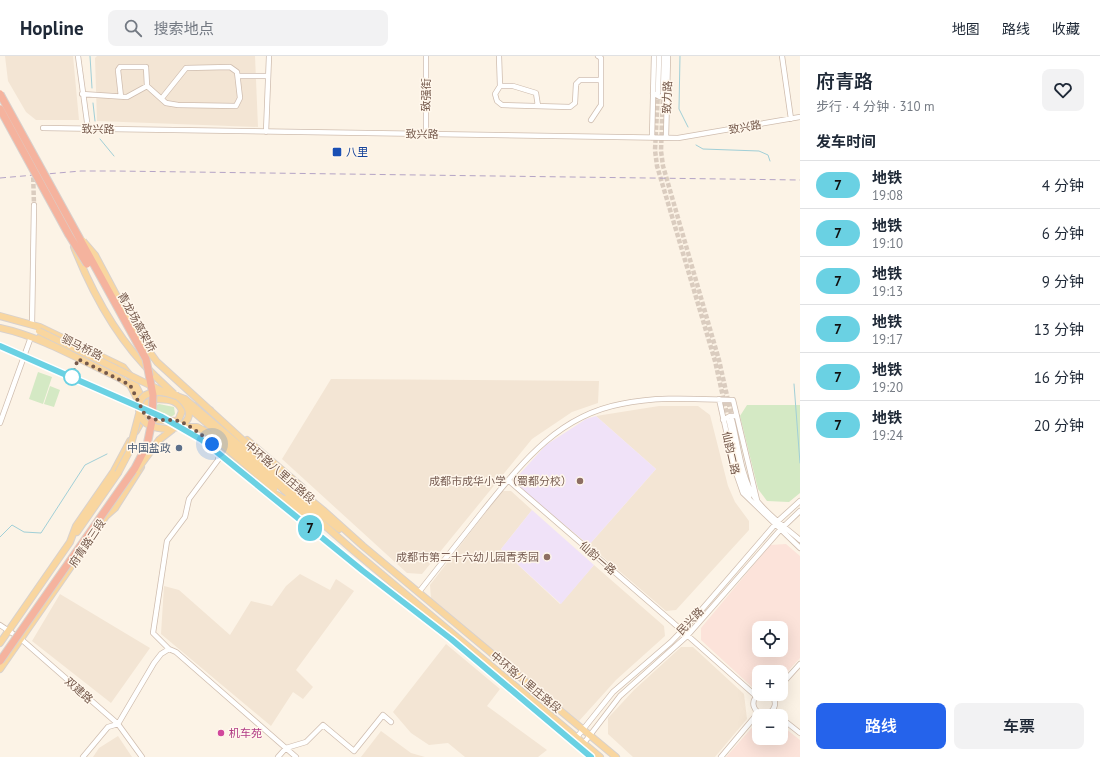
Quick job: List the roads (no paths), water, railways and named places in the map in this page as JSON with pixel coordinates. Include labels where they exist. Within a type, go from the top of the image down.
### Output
[{"type":"highway","name":"青龙场高架桥","points":[[0,94],[72,232],[129,336],[143,364],[148,388],[147,428],[143,442],[132,466],[0,654]]},
{"type":"highway","name":"青龙场高架桥","points":[[0,110],[90,260],[146,359],[154,395],[152,421],[147,445],[135,468],[0,661]]},
{"type":"main road","name":"中环路八里庄路段","points":[[72,232],[95,255],[138,336],[157,362],[354,551],[600,757]]},
{"type":"main road","name":"中环路八里庄路段","points":[[72,232],[83,269],[116,330],[137,359],[202,420],[287,486],[323,510],[363,546],[616,757]]},
{"type":"main road","name":"驷马桥路","points":[[0,316],[32,325],[73,342],[122,368],[132,378],[142,409]]},
{"type":"main road","points":[[21,323],[35,335],[129,381],[142,409],[154,420],[178,421],[204,437],[270,491],[289,502]]},
{"type":"main road","points":[[0,328],[35,335],[187,404],[188,412],[186,422],[181,427]]},
{"type":"main road","points":[[165,393],[150,393],[142,397],[143,421],[154,426],[173,429]]},
{"type":"main road","points":[[176,398],[182,410],[178,421]]},
{"type":"main road","points":[[176,398],[212,410],[314,498],[323,510]]},
{"type":"main road","points":[[70,542],[118,473],[129,452],[142,409],[154,399],[176,398],[187,400],[347,536],[363,546]]},
{"type":"main road","name":"府青路三段","points":[[0,643],[70,542],[76,526],[114,471],[142,409]]},
{"type":"main road","name":"府青路三段","points":[[0,669],[106,516],[115,508],[144,462],[178,421]]},
{"type":"main road","points":[[106,516],[153,447],[163,436],[173,429],[181,427],[197,427],[210,434],[289,502],[354,551]]},
{"type":"street","points":[[78,56],[88,129]]},
{"type":"street","points":[[266,132],[269,56]]},
{"type":"street","name":"致强街","points":[[426,56],[426,135]]},
{"type":"street","points":[[499,56],[500,86],[495,94],[497,101],[502,106],[570,107],[575,103],[576,84],[580,80],[601,80]]},
{"type":"street","points":[[591,120],[601,106],[601,58],[598,56]]},
{"type":"street","name":"致力路","points":[[654,56],[666,138]]},
{"type":"street","name":"致力路","points":[[659,56],[660,93]]},
{"type":"street","name":"致力路","points":[[660,93],[664,56]]},
{"type":"street","name":"致力路","points":[[652,138],[668,56]]},
{"type":"street","points":[[782,56],[791,119]]},
{"type":"street","points":[[121,97],[118,70],[120,67],[146,67],[147,86],[166,103],[178,105],[236,106],[240,98],[238,76],[235,70],[230,67],[186,68],[162,98]]},
{"type":"street","points":[[238,76],[268,76]]},
{"type":"street","points":[[82,94],[127,97],[147,86]]},
{"type":"street","points":[[500,86],[513,86],[536,93],[538,106]]},
{"type":"street","points":[[0,110],[15,137],[29,151],[32,159]]},
{"type":"street","name":"致兴路","points":[[43,128],[678,138],[800,117]]},
{"type":"street","points":[[32,325],[34,205]]},
{"type":"street","points":[[0,423],[35,335]]},
{"type":"street","points":[[419,592],[508,480],[543,442],[565,427],[591,413],[621,404],[660,399],[719,400]]},
{"type":"street","name":"仙韵二路","points":[[754,501],[733,400],[719,400],[739,485],[743,493],[754,501],[776,523],[780,530],[800,548]]},
{"type":"street","points":[[723,420],[730,416],[737,416]]},
{"type":"street","name":"仙韵二路","points":[[731,421],[745,475],[754,501]]},
{"type":"street","points":[[220,450],[218,460],[189,499],[185,517],[167,541],[153,633],[169,649],[176,652],[296,757]]},
{"type":"street","name":"仙韵一路","points":[[508,480],[752,691]]},
{"type":"street","name":"民兴路","points":[[577,737],[613,692],[682,630],[776,523],[800,501]]},
{"type":"street","name":"民兴路","points":[[584,743],[620,696],[687,636],[783,526],[800,511]]},
{"type":"street","name":"仙韵二路","points":[[776,523],[783,526],[800,540]]},
{"type":"street","name":"双建路","points":[[0,625],[21,639],[118,724],[142,757]]},
{"type":"street","points":[[83,757],[108,727],[118,724],[154,663],[161,654],[169,649]]},
{"type":"street","points":[[788,677],[800,664]]},
{"type":"street","points":[[278,757],[286,748],[306,742],[322,725],[354,751],[383,715],[391,722]]},
{"type":"street","points":[[721,757],[752,720]]},
{"type":"street","points":[[788,724],[800,733]]},
{"type":"waterway","points":[[90,56],[92,88]]},
{"type":"waterway","points":[[680,56],[679,109],[688,127]]},
{"type":"waterway","points":[[93,103],[95,121]]},
{"type":"waterway","points":[[100,139],[114,156]]},
{"type":"waterway","points":[[696,145],[703,149],[759,151],[768,155],[770,161]]},
{"type":"waterway","points":[[794,384],[800,463]]},
{"type":"waterway","points":[[0,537],[12,525],[24,532],[41,533],[85,465],[107,454]]},
{"type":"tunnel","points":[[658,93],[655,150],[657,166],[715,361],[728,419]]},
{"type":"tunnel","points":[[663,93],[661,151],[663,166],[719,360],[732,418]]},
{"type":"tunnel","points":[[33,171],[34,205]]},
{"type":"railway","points":[[0,178],[81,171],[114,171],[800,180]]},
{"type":"metro line","name":"7","points":[[0,346],[124,399],[183,428],[202,440],[363,571],[451,639],[591,757]]},
{"type":"place","name":"八里","points":[[337,152]]},
{"type":"place","name":"中国盐政","points":[[179,448]]},
{"type":"place","name":"成都市成华小学（蜀都分校）","points":[[580,481]]},
{"type":"place","name":"成都市第二十六幼儿园青秀园","points":[[547,557]]},
{"type":"place","name":"机车苑","points":[[221,733]]}]
